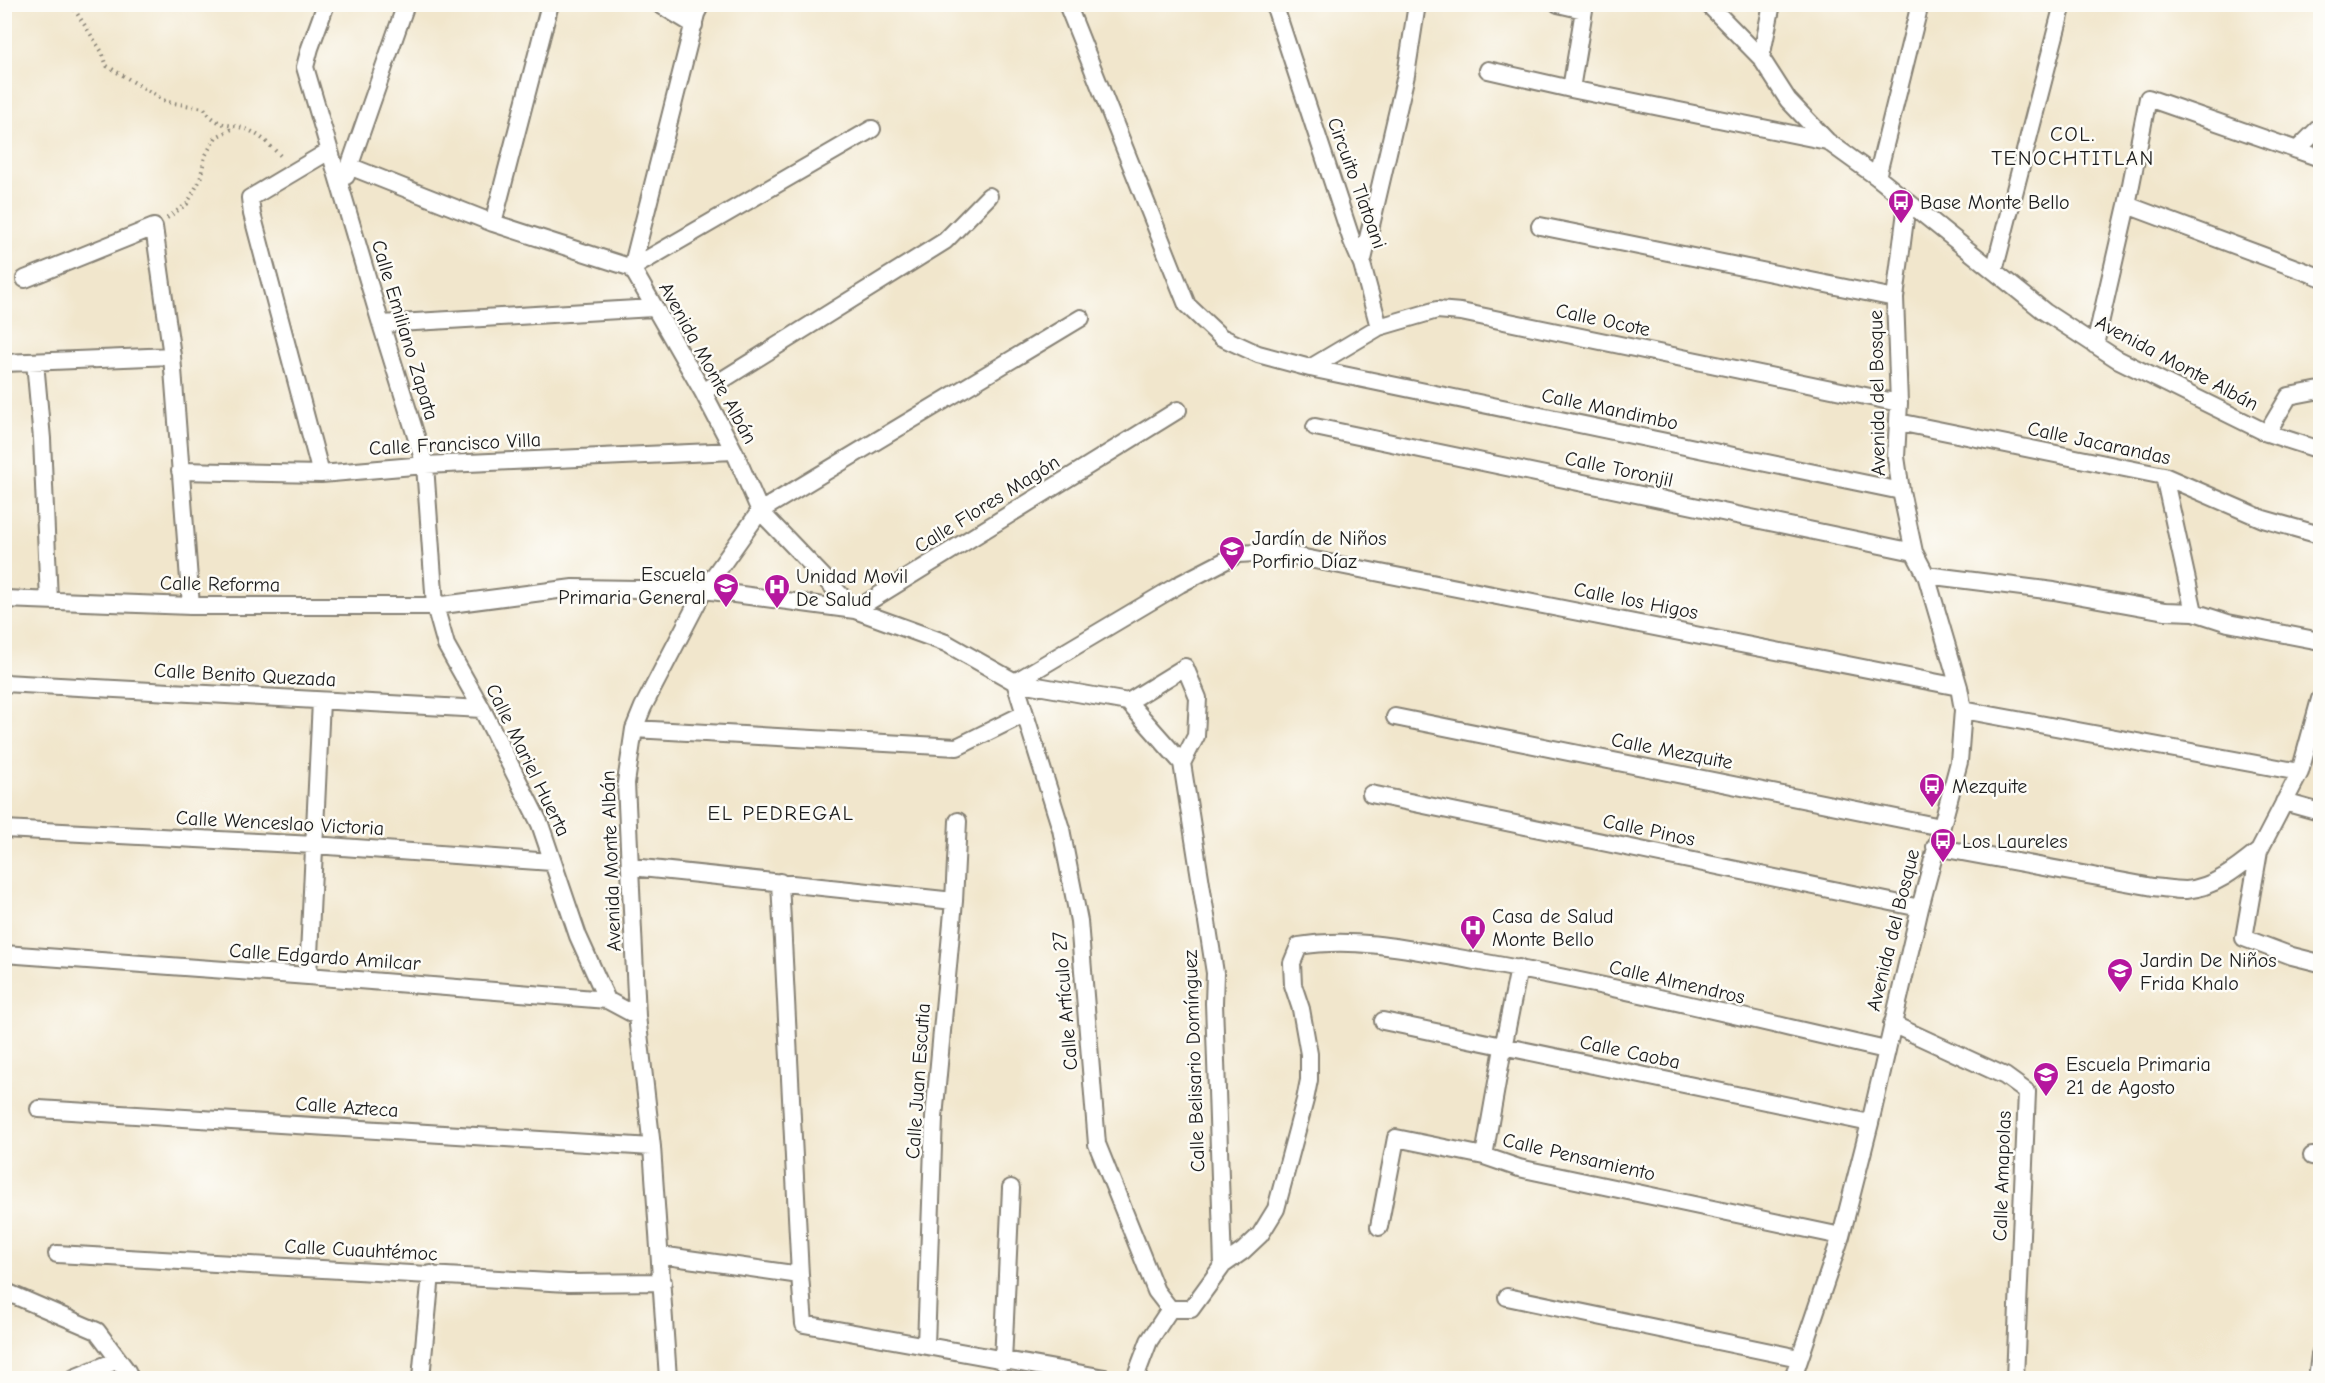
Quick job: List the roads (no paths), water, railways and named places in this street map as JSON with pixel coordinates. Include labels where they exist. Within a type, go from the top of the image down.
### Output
[{"type":"street","name":"Calle Emiliano Zapata","points":[[326,4],[305,67],[425,465],[435,606]]},
{"type":"street","points":[[342,192],[406,4]]},
{"type":"street","points":[[493,223],[550,4]]},
{"type":"street","points":[[659,4],[694,26]]},
{"type":"street","points":[[632,268],[696,14],[701,4]]},
{"type":"street","name":"Calle Mandimbo","points":[[1067,4],[1186,305],[1221,337],[1258,354],[1310,368],[1901,491]]},
{"type":"street","name":"Circuito Tlatoani","points":[[1274,4],[1362,264]]},
{"type":"street","name":"Circuito Tlatoani","points":[[1362,264],[1406,75],[1417,4]]},
{"type":"street","points":[[1558,4],[1584,10],[1571,89]]},
{"type":"street","name":"Avenida Monte Albán","points":[[1707,4],[1761,58],[1788,100],[1827,141],[1877,177],[2044,312],[2117,359],[2267,433],[2320,450]]},
{"type":"street","points":[[1761,58],[1772,4]]},
{"type":"street","points":[[1877,177],[1920,4]]},
{"type":"street","points":[[1994,271],[2063,4]]},
{"type":"street","points":[[1488,70],[1827,141]]},
{"type":"street","points":[[2095,345],[2127,205],[2148,98],[2320,158]]},
{"type":"street","points":[[2297,150],[2320,127]]},
{"type":"street","points":[[349,166],[493,223],[632,268],[872,129]]},
{"type":"street","points":[[321,474],[252,213],[250,198],[329,151]]},
{"type":"street","points":[[703,392],[945,241],[989,196]]},
{"type":"street","name":"Avenida del Bosque","points":[[1793,1378],[1841,1236],[1935,847],[1959,762],[1963,710],[1959,687],[1926,576],[1914,552],[1896,457],[1899,403],[1895,298],[1907,203]]},
{"type":"street","points":[[2127,205],[2320,277]]},
{"type":"street","points":[[26,279],[154,226],[172,356],[191,606]]},
{"type":"street","points":[[1540,226],[1895,298]]},
{"type":"street","points":[[1362,264],[1379,327]]},
{"type":"street","name":"Avenida Monte Albán","points":[[632,268],[703,392],[734,451],[760,511],[704,590],[643,707],[634,729],[626,783],[632,867],[637,1016],[652,1147],[668,1378]]},
{"type":"street","points":[[381,324],[653,308]]},
{"type":"street","name":"Calle Ocote","points":[[1310,368],[1379,327],[1437,310],[1461,312],[1899,403]]},
{"type":"street","points":[[855,610],[760,511],[1081,318]]},
{"type":"street","points":[[4,363],[172,356]]},
{"type":"street","points":[[35,362],[42,439],[49,601]]},
{"type":"street","points":[[2267,433],[2289,396],[2320,390]]},
{"type":"street","name":"Calle Flores Magón","points":[[855,610],[1178,410]]},
{"type":"street","name":"Calle Jacarandas","points":[[1898,422],[2164,476],[2263,519],[2320,535]]},
{"type":"street","name":"Calle Toronjil","points":[[1315,427],[1914,552]]},
{"type":"street","name":"Calle Francisco Villa","points":[[180,471],[321,474],[425,465],[734,451]]},
{"type":"street","points":[[2164,476],[2194,612]]},
{"type":"street","name":"Calle los Higos","points":[[1015,682],[1180,585],[1238,554],[1274,552],[1305,556],[1959,687]]},
{"type":"street","points":[[1926,576],[2054,591],[2165,611],[2194,612],[2228,623],[2320,641]]},
{"type":"street","name":"Calle Reforma","points":[[4,599],[191,606],[435,606],[573,588],[704,590]]},
{"type":"street","points":[[704,590],[855,610],[946,643],[1015,682],[1128,702],[1182,763],[1196,736],[1198,698],[1185,667],[1128,702]]},
{"type":"street","name":"Calle Mariel Huerta","points":[[435,606],[446,645],[482,709],[540,824],[578,936],[607,1000]]},
{"type":"street","name":"Calle Benito Quezada","points":[[4,682],[482,709]]},
{"type":"street","name":"Calle Artículo 27","points":[[1015,682],[1061,829],[1079,921],[1097,1144],[1156,1291],[1170,1309]]},
{"type":"street","points":[[2320,699],[2300,772],[2259,851],[2244,938],[2292,956],[2320,963]]},
{"type":"street","points":[[308,976],[321,701]]},
{"type":"street","points":[[1963,710],[2300,772]]},
{"type":"street","points":[[634,729],[957,747],[1024,714]]},
{"type":"street","name":"Calle Mezquite","points":[[1395,717],[1941,827]]},
{"type":"street","name":"Calle Belisario Domínguez","points":[[1182,763],[1215,973],[1222,1265]]},
{"type":"street","name":"Calle Pinos","points":[[1371,794],[1920,908]]},
{"type":"street","points":[[2284,802],[2320,812]]},
{"type":"street","name":"Calle Juan Escutia","points":[[926,1345],[934,1118],[954,901],[958,820]]},
{"type":"street","name":"Calle Wenceslao Victoria","points":[[4,829],[314,845],[552,862]]},
{"type":"street","points":[[1935,847],[2153,887],[2187,890],[2228,875],[2259,851]]},
{"type":"street","points":[[632,867],[954,901]]},
{"type":"street","points":[[780,882],[804,1324],[926,1345],[1003,1362],[1105,1378]]},
{"type":"street","name":"Calle Almendros","points":[[1222,1265],[1243,1251],[1260,1235],[1276,1209],[1305,1100],[1309,1080],[1309,1054],[1301,1009],[1293,985],[1292,963],[1299,946],[1323,942],[1388,945],[1519,968],[1886,1050]]},
{"type":"street","name":"Calle Edgardo Amilcar","points":[[4,954],[607,1000],[637,1016]]},
{"type":"street","points":[[1484,1156],[1519,968]]},
{"type":"street","name":"Calle Caoba","points":[[1383,1021],[1503,1048],[1870,1123]]},
{"type":"street","name":"Calle Amapolas","points":[[1892,1024],[2005,1076],[2027,1092],[2015,1378]]},
{"type":"street","name":"Calle Azteca","points":[[39,1108],[652,1147]]},
{"type":"street","name":"Calle Pensamiento","points":[[1378,1227],[1396,1138],[1484,1156],[1520,1168],[1841,1236]]},
{"type":"street","points":[[1003,1362],[1011,1188]]},
{"type":"street","name":"Calle Cuauhtémoc","points":[[57,1254],[568,1283],[663,1282]]},
{"type":"street","points":[[660,1256],[800,1275]]},
{"type":"street","points":[[1135,1378],[1149,1341],[1170,1309],[1191,1309],[1222,1265]]},
{"type":"street","points":[[421,1378],[431,1274]]},
{"type":"street","points":[[4,1291],[97,1332],[130,1378]]},
{"type":"street","points":[[1507,1297],[1800,1358]]},
{"type":"street","points":[[2317,1378],[2320,1355]]},
{"type":"street","points":[[74,1378],[118,1359]]},
{"type":"place","name":"Base Monte Bello","points":[[1901,225]]},
{"type":"place","name":"Jardín de Niños Porfirio Díaz","points":[[1232,572]]},
{"type":"place","name":"Escuela Primaria General","points":[[726,609]]},
{"type":"place","name":"Unidad Movil De Salud","points":[[777,610]]},
{"type":"place","name":"Mezquite","points":[[1932,809]]},
{"type":"place","name":"Los Laureles","points":[[1943,864]]},
{"type":"place","name":"Casa de Salud Monte Bello","points":[[1473,951]]},
{"type":"place","name":"Jardin De Niños Frida Khalo","points":[[2120,994]]},
{"type":"place","name":"Escuela Primaria 21 de Agosto","points":[[2046,1098]]},
{"type":"district","name":"COL. TENOCHTITLAN","points":[[2073,146]]},
{"type":"district","name":"EL PEDREGAL","points":[[781,813]]}]
